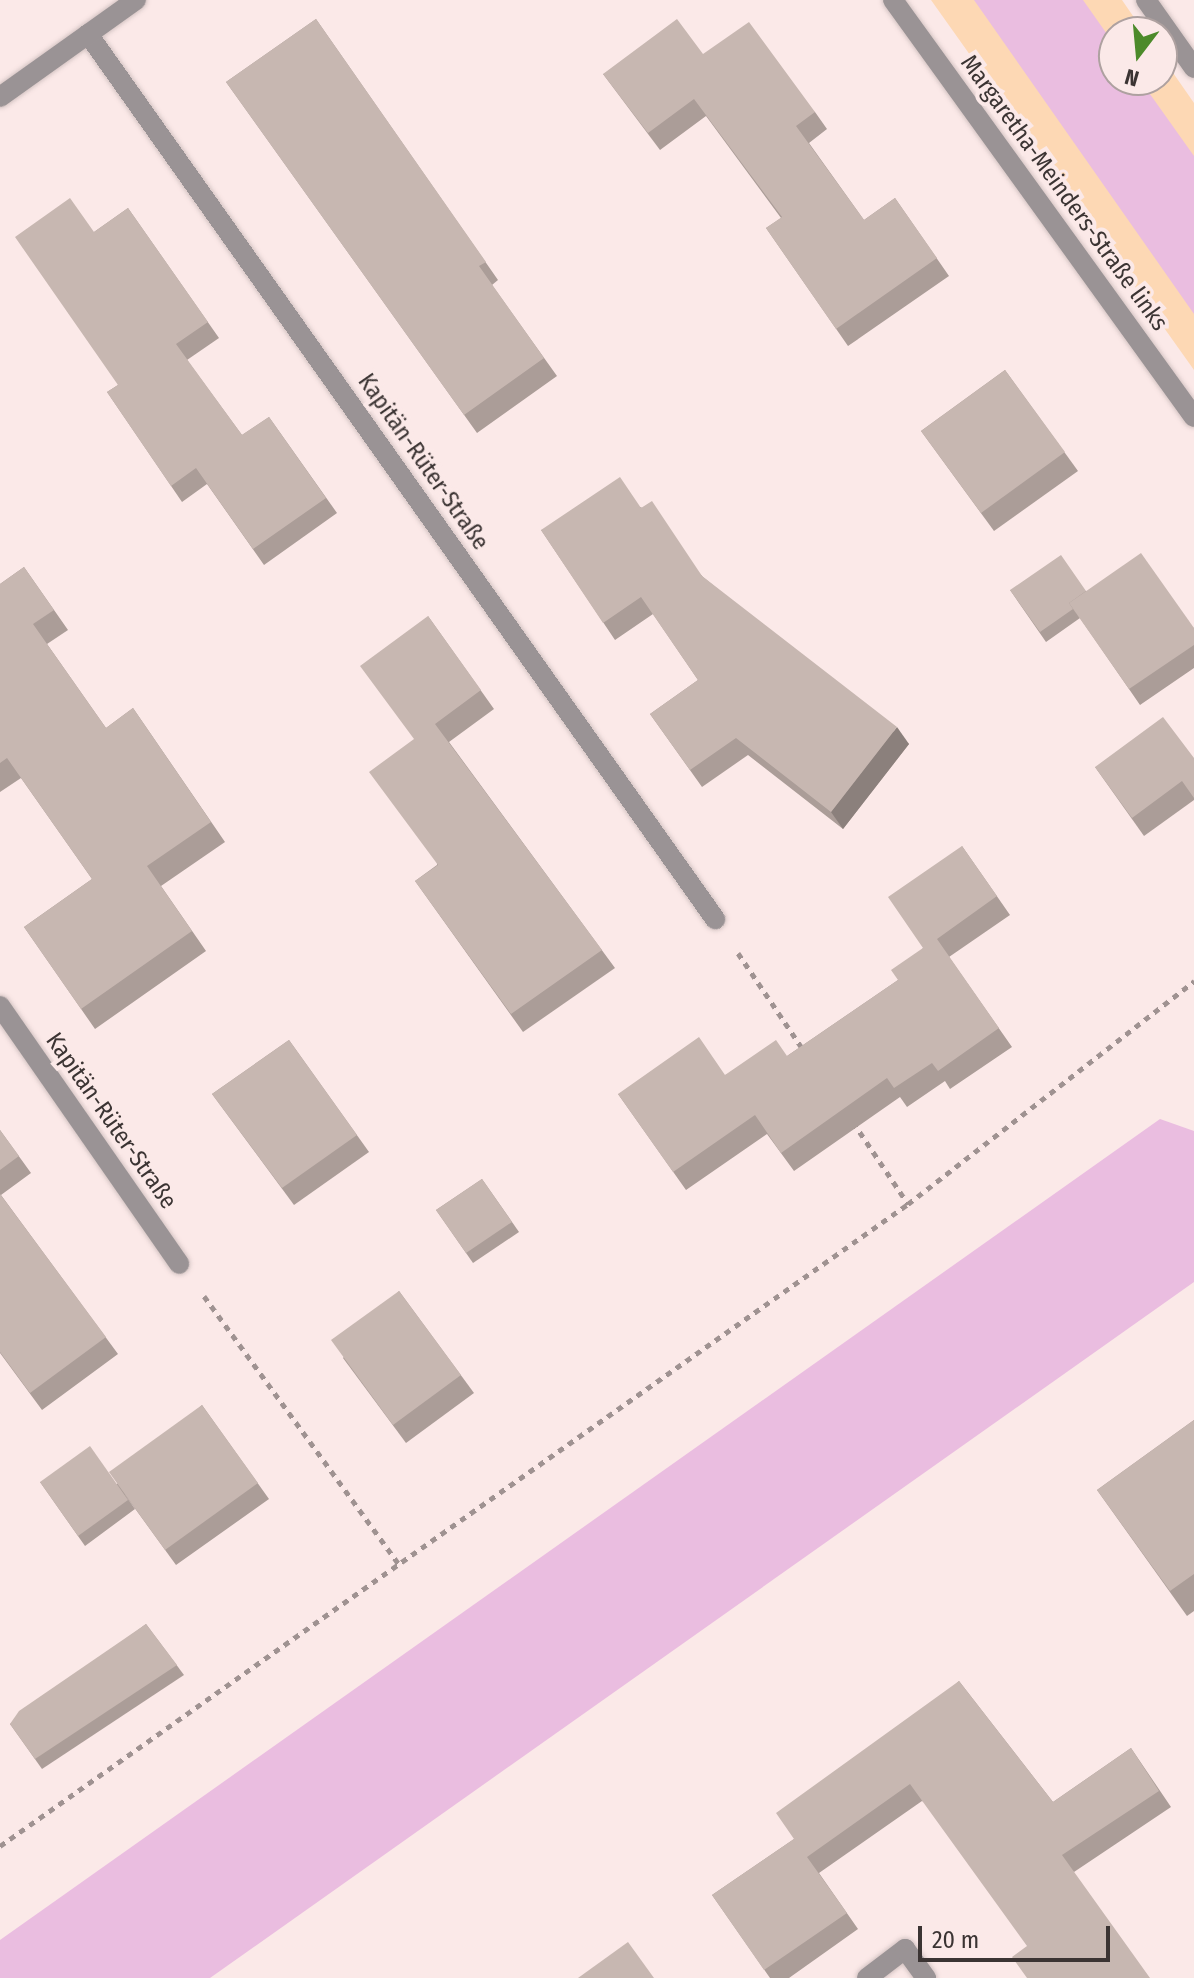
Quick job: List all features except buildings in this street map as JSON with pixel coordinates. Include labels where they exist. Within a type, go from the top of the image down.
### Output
[{"type":"street","points":[[0,97],[136,0]]},
{"type":"street","name":"Margaretha-Meinders-Straße links","points":[[893,0],[1194,417]]},
{"type":"street","points":[[1146,0],[1194,68]]},
{"type":"street","name":"Kapitän-Rüter-Straße","points":[[88,34],[715,919]]},
{"type":"street","name":"Kapitän-Rüter-Straße","points":[[0,1006],[179,1264]]},
{"type":"street","points":[[867,1978],[905,1949],[926,1978]]},
{"type":"path","points":[[715,919],[811,1061]]},
{"type":"path","points":[[0,1846],[908,1204],[1194,981]]},
{"type":"path","points":[[847,1113],[908,1204]]},
{"type":"path","points":[[179,1264],[399,1564]]},
{"type":"shaded area","points":[[931,0],[1122,0],[1133,16],[1098,16],[1098,96],[1178,96],[1178,80],[1194,103],[1194,370]]},
{"type":"shaded area","points":[[974,0],[1083,0],[1098,21],[1098,96],[1151,96],[1194,156],[1194,314]]},
{"type":"shaded area","points":[[1160,1119],[1194,1131],[1194,1282],[210,1978],[0,1978],[0,1940]]}]
